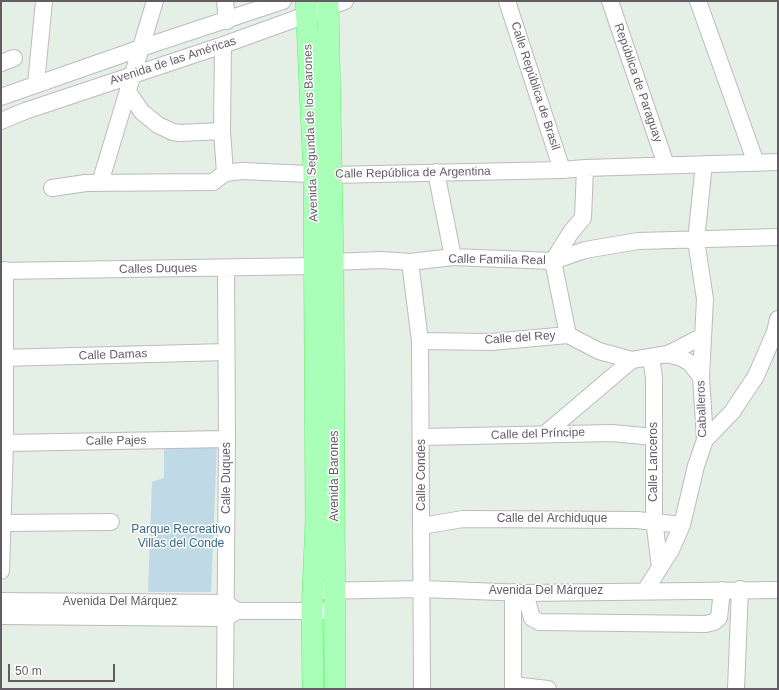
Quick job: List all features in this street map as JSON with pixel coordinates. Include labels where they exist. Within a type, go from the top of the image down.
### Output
[{"type":"main road","name":"Avenida Segunda de los Barones","points":[[322,175],[333,3]]},
{"type":"main road","name":"Avenida Segunda de los Barones","points":[[307,8],[322,175],[324,264]]},
{"type":"main road","name":"Avenida Barones","points":[[313,689],[313,601],[324,264]]},
{"type":"main road","name":"Avenida Barones","points":[[324,264],[336,601],[335,689]]},
{"type":"street","points":[[36,84],[44,1]]},
{"type":"street","points":[[100,183],[155,1]]},
{"type":"street","points":[[225,1],[227,21]]},
{"type":"street","name":"Avenida de las Américas","points":[[1,98],[36,84],[283,1]]},
{"type":"street","name":"Calle República de Brasil","points":[[507,1],[562,170]]},
{"type":"street","name":"República de Paraguay","points":[[610,1],[666,165]]},
{"type":"street","points":[[698,1],[756,163]]},
{"type":"street","name":"Avenida de las Américas","points":[[1,121],[25,110],[223,45],[307,8],[333,3]]},
{"type":"street","points":[[223,45],[222,131],[225,173]]},
{"type":"street","points":[[128,92],[142,112],[158,125],[173,132],[222,131]]},
{"type":"street","name":"Calle República de Argentina","points":[[52,188],[86,182],[213,182],[225,173],[242,171],[322,175],[562,170],[778,162]]},
{"type":"street","name":"Caballeros","points":[[645,591],[671,550],[682,525],[696,466],[705,440],[701,377],[705,299],[696,240],[704,164]]},
{"type":"street","points":[[568,335],[553,261],[571,232],[583,218],[585,168]]},
{"type":"street","points":[[436,172],[453,257]]},
{"type":"street","name":"Calle Familia Real","points":[[324,264],[381,260],[410,262],[453,257],[553,261],[585,250],[638,242],[778,237]]},
{"type":"street","name":"Calle Condes","points":[[410,262],[420,341],[423,589],[422,689]]},
{"type":"street","name":"Calles Duques","points":[[3,270],[226,268],[324,264]]},
{"type":"street","name":"Calle Duques","points":[[225,689],[230,610],[226,268]]},
{"type":"street","points":[[1,571],[4,444],[2,358],[3,270]]},
{"type":"street","points":[[705,440],[732,412],[756,376],[775,332],[778,319]]},
{"type":"street","name":"Calle del Rey","points":[[420,341],[491,342],[568,335],[599,351],[632,360],[668,354]]},
{"type":"street","points":[[668,354],[703,336]]},
{"type":"street","name":"Calle Damas","points":[[2,358],[226,352]]},
{"type":"street","points":[[668,354],[682,358],[690,363],[701,377]]},
{"type":"street","name":"Calle Lanceros","points":[[651,357],[654,378],[654,520],[660,567]]},
{"type":"street","points":[[546,433],[632,360]]},
{"type":"street","name":"Calle del Príncipe","points":[[422,436],[612,433],[654,437]]},
{"type":"street","name":"Calle Pajes","points":[[4,444],[227,439]]},
{"type":"street","name":"Calle del Archiduque","points":[[422,526],[463,519],[654,520],[682,525]]},
{"type":"street","points":[[3,523],[111,522]]},
{"type":"street","name":"Avenida Del Márquez","points":[[1,616],[230,610],[313,601],[336,601],[423,589],[519,592],[740,589],[778,590]]},
{"type":"street","points":[[736,689],[740,589]]},
{"type":"street","points":[[519,592],[532,618],[539,622],[706,624],[714,622],[719,618],[722,590]]},
{"type":"street","points":[[519,592],[513,687],[548,689]]},
{"type":"street","name":"Avenida Del Márquez","points":[[1,602],[230,610]]},
{"type":"green space","name":"Parque Recreativo Villas del Conde","points":[[217,444],[211,592],[148,592],[152,482],[164,478],[164,447]]}]
